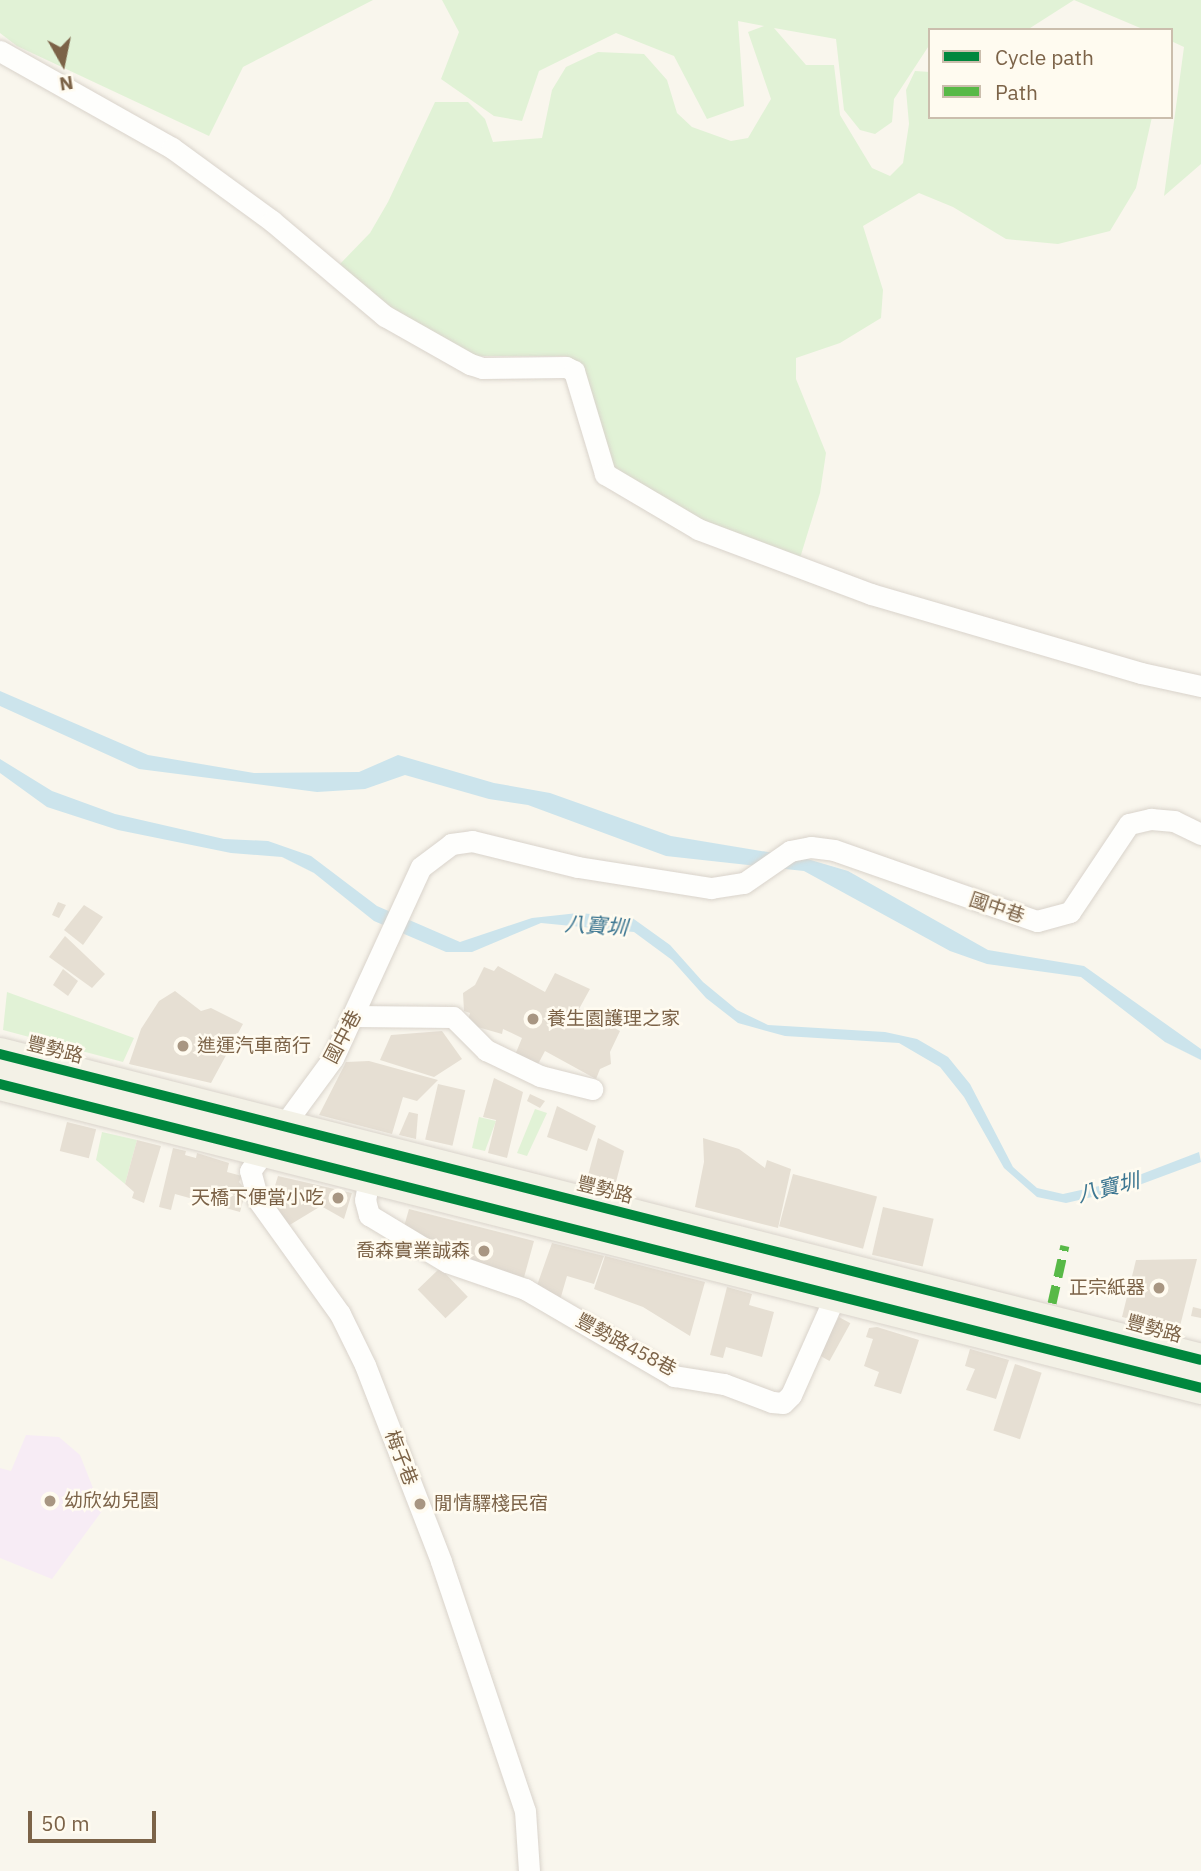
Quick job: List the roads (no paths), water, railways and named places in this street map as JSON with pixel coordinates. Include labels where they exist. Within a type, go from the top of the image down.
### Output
[{"type":"main road","name":"豐勢路","points":[[0,1054],[1201,1360]]},
{"type":"main road","points":[[0,1084],[1201,1388]]},
{"type":"street","points":[[0,51],[172,148],[272,221],[385,316],[470,364],[482,368],[566,367],[574,371],[605,474],[698,529],[871,594],[1141,673],[1201,686]]},
{"type":"street","name":"國中巷","points":[[262,1150],[284,1126],[326,1069],[354,1016],[421,867],[435,852],[472,841],[578,867],[711,888],[744,883],[790,851],[834,850],[1037,921],[1070,912],[1129,824],[1151,819],[1174,821],[1201,834]]},
{"type":"street","points":[[354,1016],[453,1017],[486,1050],[540,1076],[592,1089]]},
{"type":"street","name":"梅子巷","points":[[262,1150],[250,1167],[258,1200],[340,1314],[365,1366],[441,1561],[525,1811],[529,1871]]},
{"type":"street","name":"豐勢路458巷","points":[[369,1178],[365,1200],[370,1221],[447,1262],[525,1289],[674,1376],[724,1384],[772,1402],[783,1403],[792,1395],[835,1296]]},
{"type":"water","points":[[0,691],[148,755],[254,773],[359,772],[398,755],[494,783],[550,793],[671,836],[804,858],[848,871],[988,950],[1084,966],[1201,1049],[1201,1060],[1165,1042],[1081,977],[987,964],[950,951],[804,871],[666,856],[528,805],[489,799],[405,775],[365,789],[317,792],[139,769],[0,706]]},
{"type":"water","name":"八寶圳","points":[[0,759],[52,791],[115,814],[224,839],[268,841],[311,856],[377,906],[460,942],[532,918],[578,913],[631,917],[670,945],[703,982],[737,1010],[768,1025],[885,1032],[917,1039],[948,1057],[970,1084],[1013,1167],[1037,1188],[1063,1194],[1126,1180],[1199,1152],[1201,1162],[1131,1188],[1066,1203],[1037,1197],[1004,1168],[964,1097],[940,1067],[899,1043],[785,1036],[738,1023],[706,998],[672,960],[634,932],[541,923],[472,952],[446,952],[374,921],[314,873],[282,857],[231,853],[118,830],[47,807],[0,773]]},
{"type":"place","name":"養生園護理之家","points":[[533,1019]]},
{"type":"place","name":"進運汽車商行","points":[[183,1046]]},
{"type":"place","name":"天橋下便當小吃","points":[[338,1198]]},
{"type":"place","name":"喬森實業誠森","points":[[484,1251]]},
{"type":"place","name":"正宗紙器","points":[[1159,1288]]},
{"type":"place","name":"幼欣幼兒園","points":[[50,1501]]},
{"type":"place","name":"閒情驛棧民宿","points":[[420,1504]]}]
